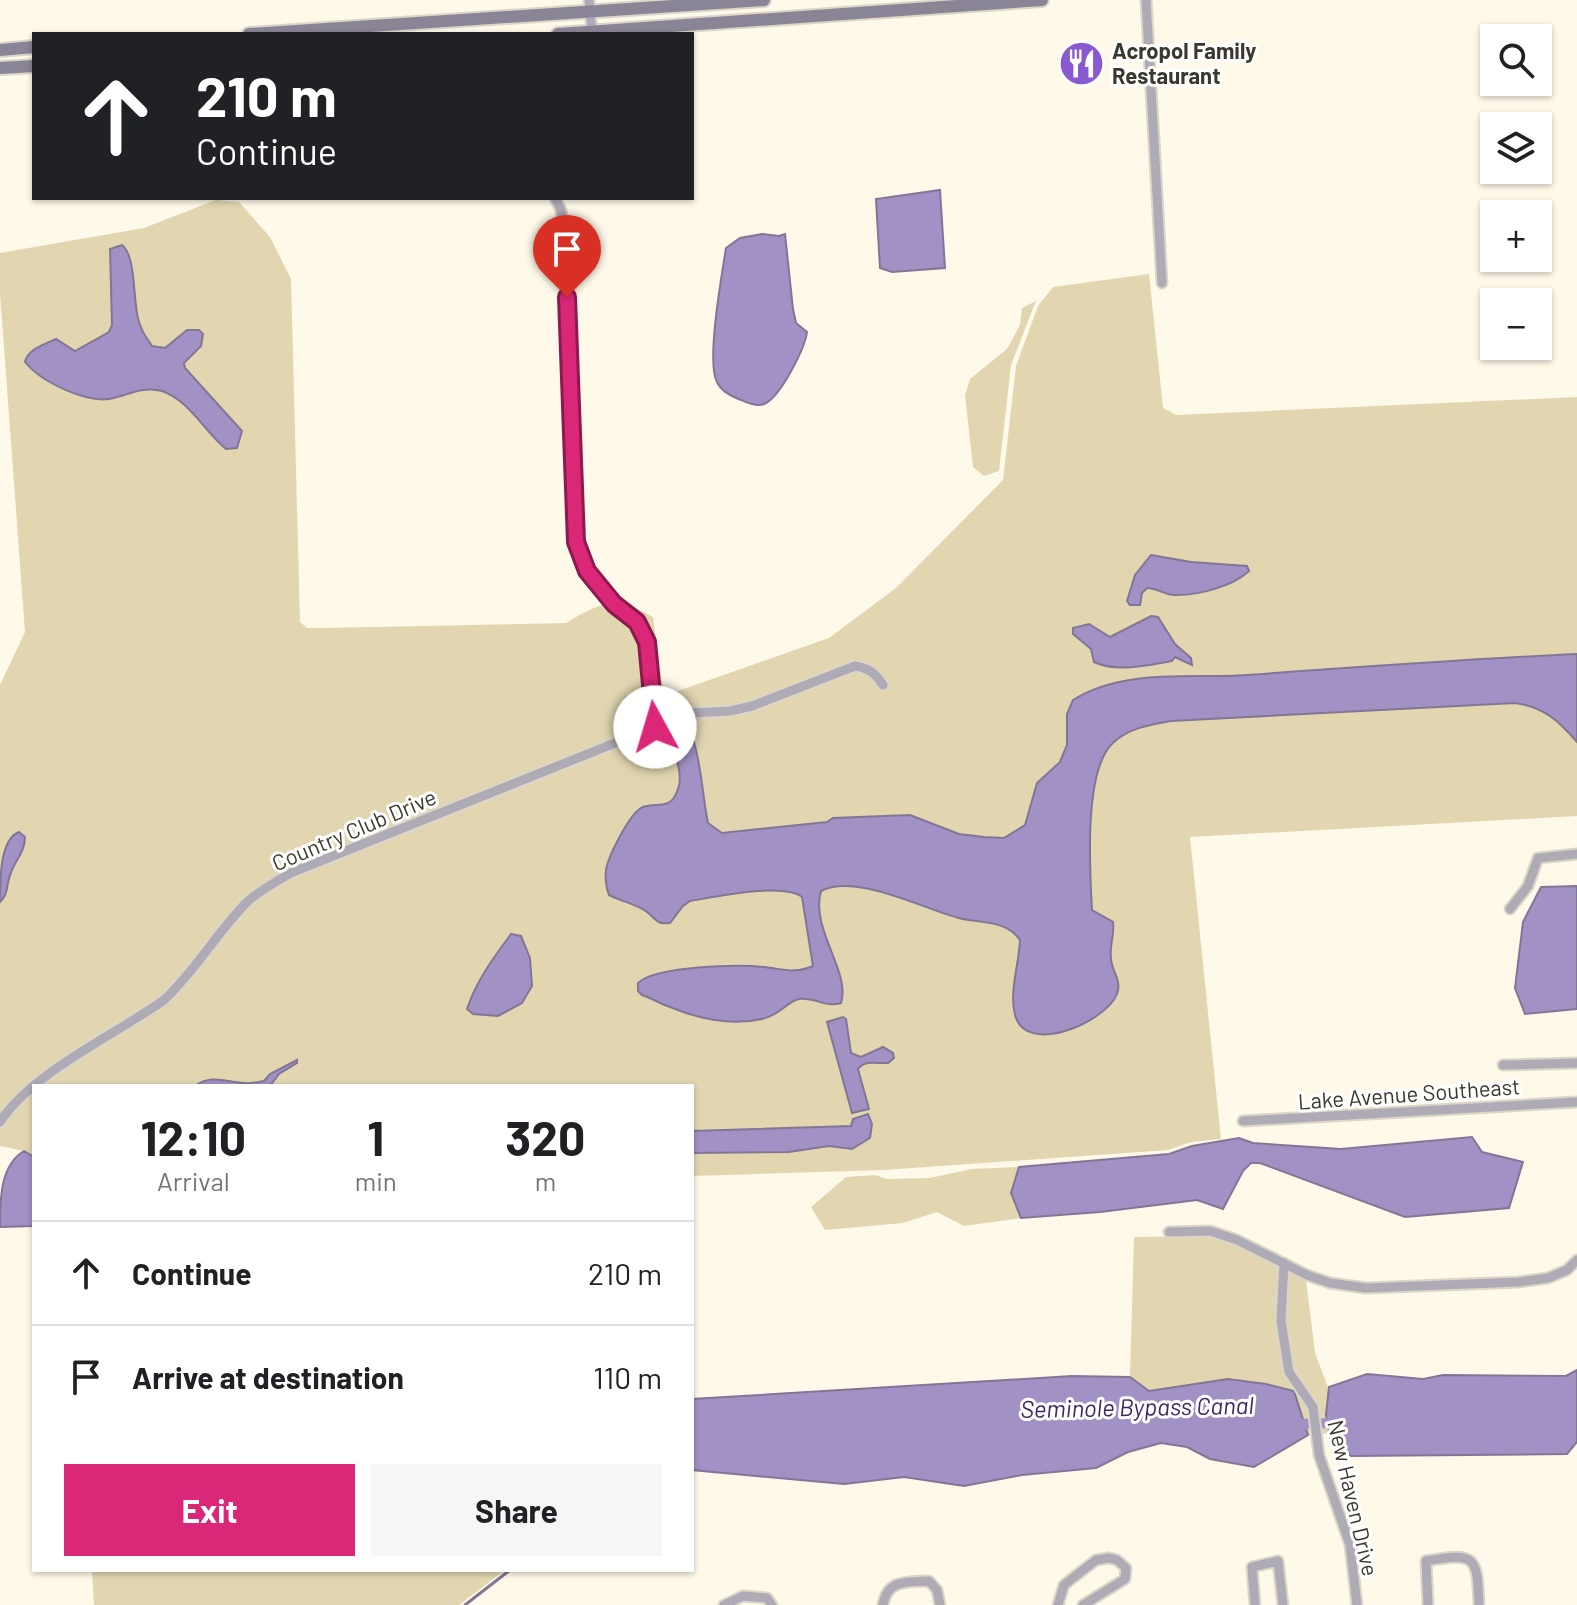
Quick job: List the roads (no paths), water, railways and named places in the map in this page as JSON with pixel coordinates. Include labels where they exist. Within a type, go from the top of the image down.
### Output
[{"type":"main road","points":[[302,32],[589,6],[764,0]]},
{"type":"main road","points":[[592,32],[1042,0]]},
{"type":"main road","points":[[0,50],[32,47]]},
{"type":"main road","points":[[0,68],[32,66]]},
{"type":"street","points":[[1146,0],[1162,283]]},
{"type":"street","points":[[589,6],[592,32]]},
{"type":"street","points":[[556,200],[561,210],[565,237],[576,542],[587,571],[614,604],[637,622],[647,642],[655,727]]},
{"type":"street","name":"Country Club Drive","points":[[34,1084],[142,1016],[173,991],[246,903],[266,887],[306,866],[690,713],[730,711],[752,706],[855,666],[875,673],[883,685]]},
{"type":"street","points":[[1510,909],[1528,886],[1538,858],[1577,854]]},
{"type":"street","points":[[1503,1065],[1577,1063]]},
{"type":"street","name":"Country Club Drive","points":[[0,1122],[14,1102],[32,1086]]},
{"type":"street","name":"Lake Avenue Southeast","points":[[1243,1121],[1577,1102]]},
{"type":"street","points":[[1169,1232],[1210,1231],[1237,1240],[1330,1283],[1366,1288],[1548,1278],[1567,1270],[1577,1260]]},
{"type":"street","name":"New Haven Drive","points":[[1284,1263],[1281,1321],[1289,1372],[1313,1407],[1319,1455],[1350,1545],[1357,1605]]},
{"type":"street","points":[[1428,1605],[1426,1561],[1467,1557],[1474,1562],[1477,1571],[1479,1605]]},
{"type":"street","points":[[1058,1605],[1064,1585],[1096,1560],[1117,1560],[1126,1568],[1125,1579],[1083,1605]]},
{"type":"street","points":[[1255,1605],[1252,1567],[1278,1561],[1283,1605]]},
{"type":"street","points":[[883,1605],[889,1589],[897,1582],[929,1581],[937,1590],[940,1605]]},
{"type":"street","points":[[724,1605],[743,1596],[767,1598],[772,1605]]},
{"type":"water","points":[[940,190],[945,268],[892,272],[880,268],[876,199]]},
{"type":"water","points":[[785,234],[796,323],[807,332],[784,383],[770,400],[758,405],[738,399],[721,388],[714,372],[713,356],[726,248],[740,238]]},
{"type":"water","points":[[122,245],[130,258],[139,322],[152,346],[165,348],[187,330],[199,330],[203,334],[201,346],[184,363],[185,368],[242,431],[237,448],[226,449],[172,395],[143,390],[114,398],[92,398],[54,384],[25,362],[33,350],[56,339],[75,351],[109,332],[112,325],[110,249]]},
{"type":"water","points":[[1151,555],[1191,562],[1247,566],[1249,571],[1216,589],[1196,593],[1173,595],[1147,588],[1142,593],[1140,605],[1130,605],[1127,601],[1135,575]]},
{"type":"water","points":[[1151,616],[1158,617],[1175,644],[1191,658],[1192,665],[1175,657],[1172,661],[1143,666],[1122,668],[1103,665],[1094,662],[1091,649],[1073,634],[1073,628],[1089,624],[1110,637]]},
{"type":"water","points":[[1577,654],[1577,742],[1550,716],[1515,703],[1171,721],[1141,727],[1120,737],[1104,755],[1097,774],[1090,847],[1092,910],[1113,922],[1111,954],[1118,989],[1110,1005],[1098,1015],[1066,1031],[1034,1033],[1022,1027],[1015,1015],[1014,987],[1020,940],[1014,933],[1000,925],[959,918],[890,894],[852,886],[821,891],[819,905],[825,935],[841,978],[841,1003],[799,999],[768,1017],[750,1021],[715,1020],[692,1015],[642,995],[638,991],[638,983],[662,973],[717,966],[795,970],[813,966],[802,897],[793,893],[765,891],[690,901],[670,923],[662,923],[638,907],[609,895],[607,889],[608,864],[632,817],[643,807],[668,803],[675,796],[680,779],[674,746],[689,735],[692,736],[698,758],[708,823],[722,833],[827,822],[833,818],[910,815],[959,834],[1004,838],[1025,825],[1037,783],[1060,762],[1067,745],[1067,714],[1073,700],[1114,683],[1157,677],[1247,675]]},
{"type":"water","points":[[19,832],[25,837],[24,843],[6,894],[0,902],[5,851],[13,836]]},
{"type":"water","points":[[1577,886],[1577,1009],[1525,1014],[1515,988],[1523,922],[1541,887]]},
{"type":"water","points":[[511,934],[521,936],[530,958],[532,986],[522,1003],[498,1016],[473,1014],[467,1009],[475,989]]},
{"type":"water","points":[[843,1017],[846,1019],[851,1053],[861,1057],[883,1047],[893,1053],[894,1058],[888,1063],[868,1063],[858,1069],[869,1109],[852,1113],[827,1022]]},
{"type":"water","points":[[297,1060],[272,1084],[198,1084],[207,1080],[264,1081],[270,1074]]},
{"type":"water","points":[[868,1114],[872,1124],[870,1138],[852,1149],[829,1146],[789,1152],[694,1153],[694,1131],[851,1126],[853,1119]]},
{"type":"water","points":[[1472,1137],[1482,1152],[1523,1162],[1509,1208],[1405,1217],[1260,1163],[1251,1163],[1243,1171],[1223,1209],[1197,1200],[1021,1218],[1011,1193],[1019,1167],[1169,1154],[1192,1146],[1239,1138],[1253,1143],[1341,1149]]},
{"type":"water","points":[[24,1151],[32,1156],[32,1226],[0,1227],[3,1184],[16,1157]]},
{"type":"water","points":[[1577,1370],[1577,1442],[1567,1454],[1351,1456],[1330,1438],[1326,1415],[1329,1387],[1367,1374],[1423,1379],[1443,1375],[1566,1376]]},
{"type":"water","points":[[1072,1376],[1130,1377],[1149,1391],[1228,1379],[1294,1391],[1308,1435],[1254,1467],[1210,1459],[1187,1447],[1161,1443],[1128,1452],[1096,1468],[1022,1475],[964,1486],[904,1477],[844,1484],[694,1470],[694,1399]]},
{"type":"waterway","name":"Seminole Bypass Canal","points":[[1294,1424],[1338,1423]]},
{"type":"waterway","points":[[465,1605],[507,1572]]},
{"type":"place","name":"Acropol Family Restaurant","points":[[1081,64]]}]
